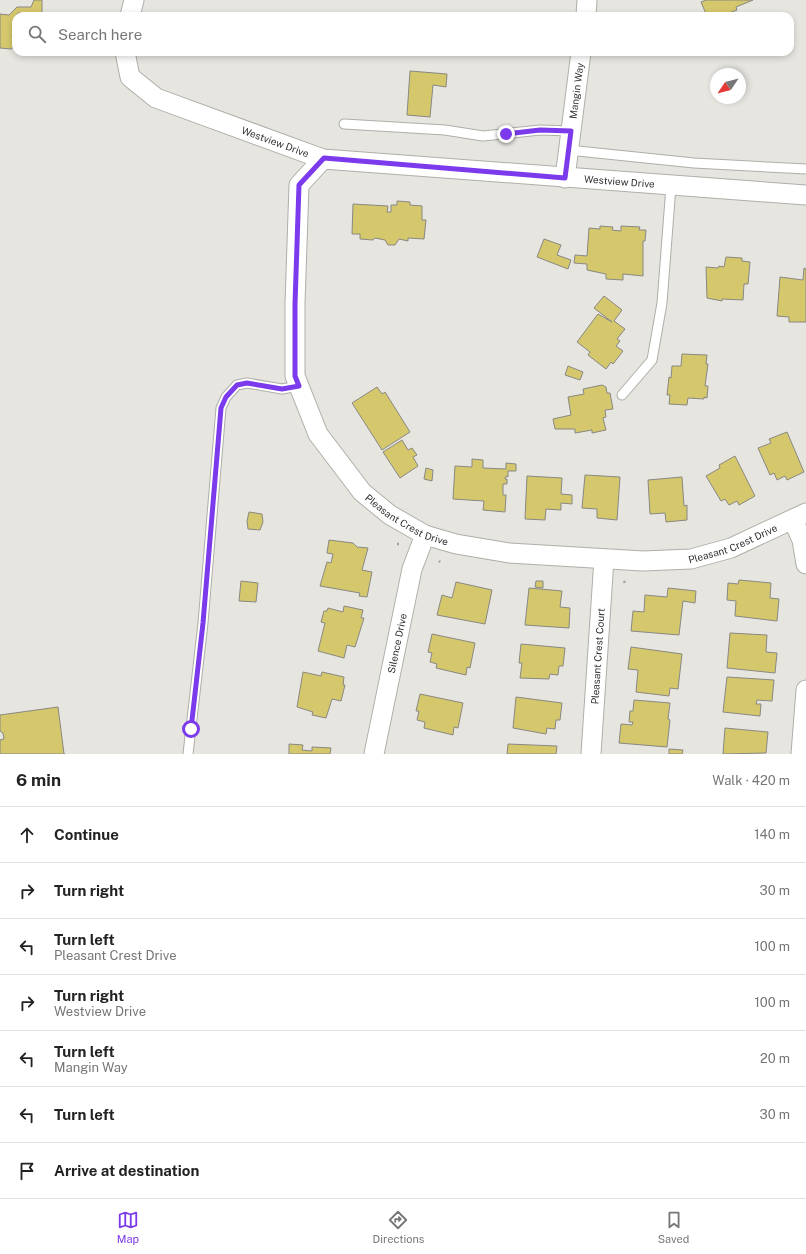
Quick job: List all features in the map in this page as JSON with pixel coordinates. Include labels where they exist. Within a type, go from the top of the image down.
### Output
[{"type":"street","points":[[131,12],[134,0]]},
{"type":"street","points":[[586,12],[587,0]]},
{"type":"street","name":"Westview Drive","points":[[126,56],[130,77],[156,98],[324,158],[806,196]]},
{"type":"street","name":"Mangin Way","points":[[565,178],[580,56]]},
{"type":"street","name":"Pleasant Crest Drive","points":[[324,158],[299,185],[295,304],[295,376],[318,434],[362,492],[390,515],[425,535],[456,544],[509,553],[643,562],[691,558],[731,548],[799,517]]},
{"type":"street","points":[[799,517],[806,564]]},
{"type":"street","name":"Silence Drive","points":[[374,754],[412,569],[425,535]]},
{"type":"street","name":"Pleasant Crest Court","points":[[591,754],[604,559]]},
{"type":"street","points":[[801,754],[806,690]]},
{"type":"lane","points":[[344,124],[445,130],[483,136],[540,130],[571,131]]},
{"type":"lane","points":[[568,150],[694,163],[806,169]]},
{"type":"lane","points":[[622,395],[652,360],[662,303],[671,186]]},
{"type":"lane","points":[[188,754],[203,623],[221,408],[226,397],[237,385],[247,383],[282,389],[299,386]]},
{"type":"building","points":[[34,0],[42,0],[42,12],[12,12],[17,7],[31,7]]},
{"type":"building","points":[[706,0],[753,0],[736,7],[737,10],[732,12],[705,12],[701,2]]},
{"type":"building","points":[[12,12],[12,48],[0,48],[0,14],[9,15]]},
{"type":"building","points":[[410,71],[447,74],[446,87],[433,85],[430,117],[407,115]]},
{"type":"building","points":[[397,201],[410,202],[410,205],[422,206],[422,220],[426,220],[424,239],[408,238],[408,241],[399,239],[395,245],[388,245],[385,240],[375,238],[373,240],[360,239],[360,234],[352,234],[353,204],[388,206],[387,212],[391,212],[391,205],[397,205]]},
{"type":"building","points":[[600,226],[613,227],[612,230],[621,231],[621,226],[640,227],[639,230],[646,230],[645,241],[643,241],[643,276],[623,274],[623,280],[606,279],[606,274],[587,270],[587,264],[574,263],[575,255],[587,256],[589,228],[600,229]]},
{"type":"building","points":[[544,239],[561,245],[557,255],[571,260],[568,269],[537,257]]},
{"type":"building","points":[[726,257],[742,258],[742,261],[750,262],[748,284],[744,284],[743,300],[722,299],[722,301],[707,298],[706,267],[724,267]]},
{"type":"building","points":[[804,268],[806,269],[806,322],[789,322],[789,317],[777,316],[780,277],[803,280]]},
{"type":"building","points":[[604,296],[622,310],[614,321],[625,329],[617,339],[620,341],[616,346],[623,351],[613,364],[611,362],[606,369],[588,355],[590,352],[577,342],[598,314],[612,322],[594,308]]},
{"type":"building","points":[[682,354],[707,355],[706,364],[708,364],[705,386],[708,386],[707,398],[688,398],[687,405],[669,404],[670,395],[667,395],[669,377],[671,378],[672,366],[681,366]]},
{"type":"building","points":[[568,366],[583,372],[580,380],[565,375]]},
{"type":"building","points":[[602,385],[606,387],[607,393],[610,393],[613,409],[605,410],[606,417],[603,418],[606,430],[592,433],[592,430],[575,433],[575,429],[555,429],[553,419],[571,415],[568,397],[584,394],[583,389]]},
{"type":"building","points":[[377,387],[382,394],[385,392],[410,432],[382,450],[352,403]]},
{"type":"building","points":[[787,432],[804,472],[787,480],[785,476],[777,480],[774,473],[770,475],[758,448],[771,443],[769,439]]},
{"type":"building","points":[[402,440],[408,450],[412,448],[417,455],[413,457],[418,466],[400,478],[383,452]]},
{"type":"building","points":[[735,456],[755,496],[739,505],[737,501],[729,505],[725,499],[721,501],[706,476],[720,468],[719,465]]},
{"type":"building","points":[[472,459],[483,460],[483,468],[506,469],[506,463],[516,464],[516,471],[508,471],[508,477],[506,476],[505,479],[507,479],[507,484],[503,484],[503,495],[506,495],[505,512],[483,510],[484,501],[453,499],[455,466],[472,467]]},
{"type":"building","points":[[426,468],[433,470],[432,481],[424,479]]},
{"type":"building","points":[[585,475],[620,477],[617,520],[597,518],[597,509],[582,508]]},
{"type":"building","points":[[527,476],[562,478],[561,494],[572,495],[572,504],[561,503],[561,510],[546,509],[545,520],[525,519]]},
{"type":"building","points":[[682,477],[684,506],[687,505],[687,520],[666,522],[665,513],[650,514],[648,480]]},
{"type":"building","points":[[249,512],[262,514],[263,522],[260,530],[248,529],[247,521]]},
{"type":"building","points":[[329,540],[353,543],[357,547],[368,548],[362,570],[372,572],[367,597],[359,596],[360,593],[320,586],[327,562],[331,563],[333,554],[327,553]]},
{"type":"building","points":[[739,580],[771,583],[770,598],[779,599],[777,621],[735,616],[736,601],[727,600],[728,583],[738,584]]},
{"type":"building","points":[[241,581],[258,583],[256,602],[239,601]]},
{"type":"building","points":[[536,581],[543,581],[543,588],[535,587]]},
{"type":"building","points":[[456,582],[492,590],[485,624],[437,615],[442,595],[452,598]]},
{"type":"building","points":[[529,588],[562,591],[560,607],[570,608],[569,628],[525,625]]},
{"type":"building","points":[[668,588],[696,591],[695,603],[683,601],[679,635],[631,631],[633,611],[644,612],[645,595],[667,597]]},
{"type":"building","points":[[344,606],[363,610],[361,618],[364,618],[355,647],[347,645],[344,658],[318,651],[325,623],[321,622],[324,611],[327,611],[328,608],[343,612]]},
{"type":"building","points":[[730,633],[767,635],[766,652],[777,653],[775,673],[727,668]]},
{"type":"building","points":[[432,634],[475,643],[470,668],[467,667],[466,675],[436,668],[437,664],[430,662],[432,653],[428,652]]},
{"type":"building","points":[[521,644],[565,648],[563,666],[559,666],[558,675],[550,674],[549,679],[520,678],[522,663],[519,663]]},
{"type":"building","points":[[631,647],[682,654],[678,689],[670,688],[669,696],[636,692],[638,670],[628,669]]},
{"type":"building","points":[[303,672],[321,676],[322,672],[344,677],[343,685],[345,685],[341,701],[332,699],[326,718],[312,715],[313,712],[297,707]]},
{"type":"building","points":[[727,677],[774,680],[772,701],[757,700],[756,704],[761,704],[760,716],[723,712]]},
{"type":"building","points":[[420,694],[463,703],[458,728],[454,727],[453,735],[424,728],[425,722],[417,720],[419,711],[416,711]]},
{"type":"building","points":[[516,697],[562,703],[560,720],[556,720],[555,729],[547,728],[546,734],[513,728]]},
{"type":"building","points":[[634,700],[670,703],[667,747],[619,743],[621,724],[632,725],[633,722],[629,722],[630,711],[633,711]]},
{"type":"building","points":[[58,707],[64,754],[0,754],[0,740],[4,739],[3,733],[0,731],[0,715]]},
{"type":"building","points":[[725,728],[768,732],[766,753],[723,754]]},
{"type":"building","points":[[289,744],[303,745],[302,750],[312,751],[312,747],[331,748],[330,754],[289,754]]},
{"type":"building","points":[[508,744],[557,746],[556,754],[507,754]]},
{"type":"building","points":[[669,749],[683,750],[682,754],[669,754]]},
{"type":"route","points":[[191,729],[203,623],[221,408],[230,391],[237,385],[247,383],[282,389],[299,386],[295,376],[295,304],[299,185],[324,158],[565,178],[571,131],[540,130],[506,134]]}]
